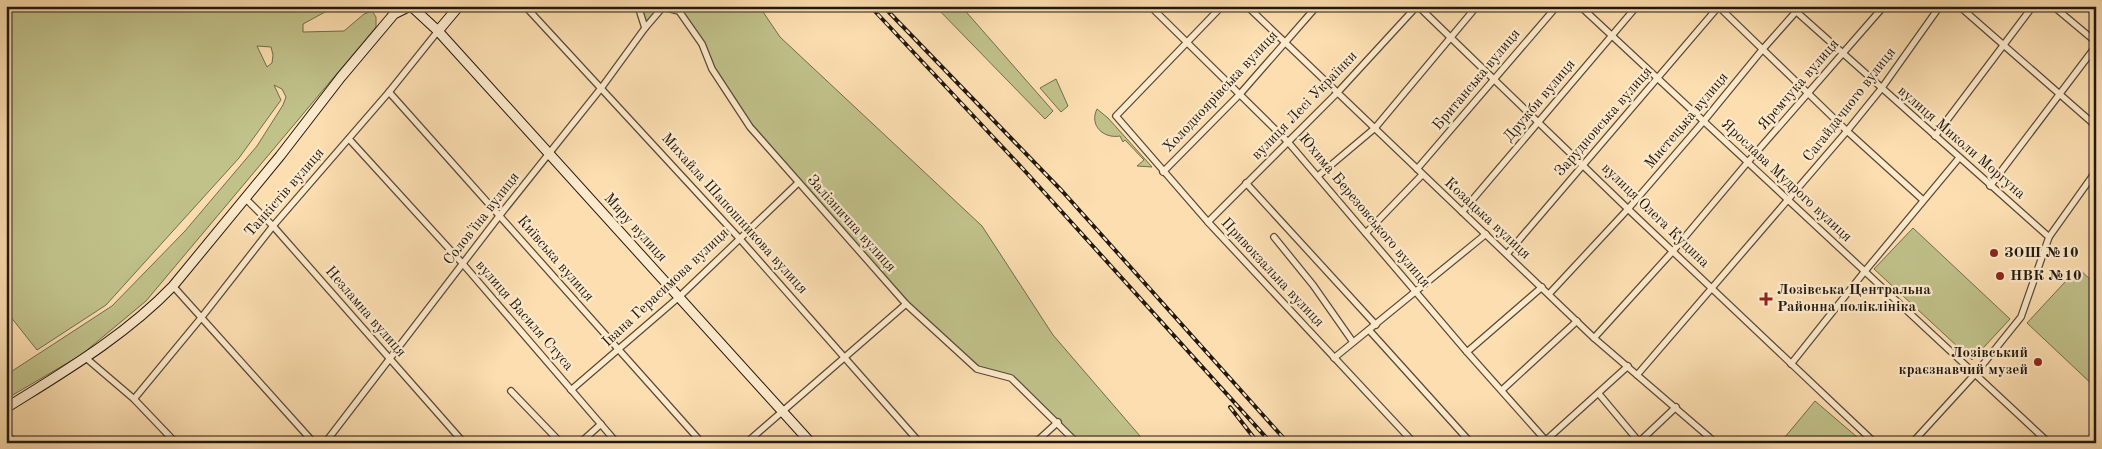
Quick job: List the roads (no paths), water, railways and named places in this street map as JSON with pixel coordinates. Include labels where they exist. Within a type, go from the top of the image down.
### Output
[{"type":"street","name":"Миру вулиця","points":[[411,6],[438,32],[811,443]]},
{"type":"street","points":[[6,408],[86,358],[155,304],[173,286],[394,14],[411,6]]},
{"type":"street","name":"Танкістів вулиця","points":[[134,399],[273,226],[389,92],[459,6]]},
{"type":"street","name":"Михайла Шапошникова вулиця","points":[[525,6],[602,87],[739,238],[920,443]]},
{"type":"street","points":[[638,6],[645,28]]},
{"type":"street","name":"Юхима Березовського вулиця","points":[[1150,6],[1288,142],[1546,442]]},
{"type":"street","points":[[1187,42],[1222,6]]},
{"type":"street","name":"Козацька вулиця","points":[[1248,6],[1594,338],[1716,443]]},
{"type":"street","name":"Холодноярівська вулиця","points":[[1163,172],[1240,94],[1318,6]]},
{"type":"street","name":"вулиця Олега Куцина","points":[[1418,6],[1628,209],[1875,443]]},
{"type":"street","name":"вулиця Лесі Українки","points":[[1208,222],[1338,92],[1418,6]]},
{"type":"street","points":[[1318,176],[1375,128],[1477,6]]},
{"type":"street","name":"Британська вулиця","points":[[1418,170],[1494,78],[1557,6]]},
{"type":"street","name":"Ярослава Мудрого вулиця","points":[[1580,6],[1657,80],[1976,373],[2049,443]]},
{"type":"street","name":"Дружби вулиця","points":[[1462,212],[1637,6]]},
{"type":"street","points":[[1718,6],[1847,131],[1923,200]]},
{"type":"street","name":"Зарудновська вулиця","points":[[1508,254],[1718,6]]},
{"type":"street","name":"вулиця Миколи Моргуна","points":[[1790,6],[2049,237]]},
{"type":"street","name":"Мистецька вулиця","points":[[1549,294],[1628,209],[1801,6]]},
{"type":"street","name":"Яремчука вулиця","points":[[1594,338],[1673,251],[1884,6]]},
{"type":"street","name":"Сагайдачного вулиця","points":[[1637,375],[1882,89],[1940,6]]},
{"type":"street","points":[[1960,6],[2096,126]]},
{"type":"street","points":[[1935,136],[2034,6]]},
{"type":"street","points":[[2053,6],[2096,42]]},
{"type":"street","name":"Залізнична вулиця","points":[[645,28],[663,7],[679,11],[702,44],[712,70],[750,127],[798,184],[906,304],[977,369],[1011,378],[1058,422],[1077,443]]},
{"type":"street","name":"Солов'їна вулиця","points":[[325,443],[548,153],[602,87],[645,28]]},
{"type":"street","name":"Привокзальна вулиця","points":[[1187,42],[1116,116],[1208,222],[1414,443]]},
{"type":"street","points":[[1990,186],[2058,93],[2096,46]]},
{"type":"street","name":"Київська вулиця","points":[[389,92],[702,443]]},
{"type":"street","name":"вулиця Василя Стуса","points":[[349,139],[463,264],[617,443]]},
{"type":"street","points":[[1791,364],[1959,158]]},
{"type":"street","points":[[1912,443],[1976,373],[2021,317],[2049,237],[2096,171]]},
{"type":"street","points":[[1366,233],[1422,175]]},
{"type":"street","points":[[1246,183],[1376,325]]},
{"type":"street","name":"Івана Герасимова вулиця","points":[[571,390],[678,297],[798,184]]},
{"type":"street","name":"Незламна вулиця","points":[[245,198],[273,226],[464,443]]},
{"type":"street","points":[[1334,358],[1486,234]]},
{"type":"street","points":[[1274,237],[1313,285],[1353,342]]},
{"type":"street","points":[[173,286],[314,443]]},
{"type":"street","points":[[1467,352],[1542,287]]},
{"type":"street","points":[[746,443],[906,304]]},
{"type":"street","points":[[1502,390],[1577,321]]},
{"type":"street","points":[[1369,330],[1471,443]]},
{"type":"street","points":[[86,358],[134,399],[176,443]]},
{"type":"street","points":[[1546,442],[1628,366]]},
{"type":"street","points":[[511,391],[561,443]]},
{"type":"street","points":[[1599,394],[1639,442],[1676,407]]},
{"type":"street","points":[[1035,443],[1058,422]]},
{"type":"street","points":[[580,443],[601,424]]},
{"type":"street","points":[[6,434],[15,443]]},
{"type":"railway","points":[[870,6],[1024,170],[1271,443]]},
{"type":"railway","points":[[883,6],[1063,192],[1288,443]]},
{"type":"railway","points":[[1230,407],[1258,443]]},
{"type":"place","name":"ЗОШ №10","points":[[1994,253]]},
{"type":"place","name":"НВК №10","points":[[2000,276]]},
{"type":"place","name":"Лозівська Центральна Районна поліклініка","points":[[1766,299]]},
{"type":"place","name":"Лозівський краєзнавчий музей","points":[[2038,362]]}]
